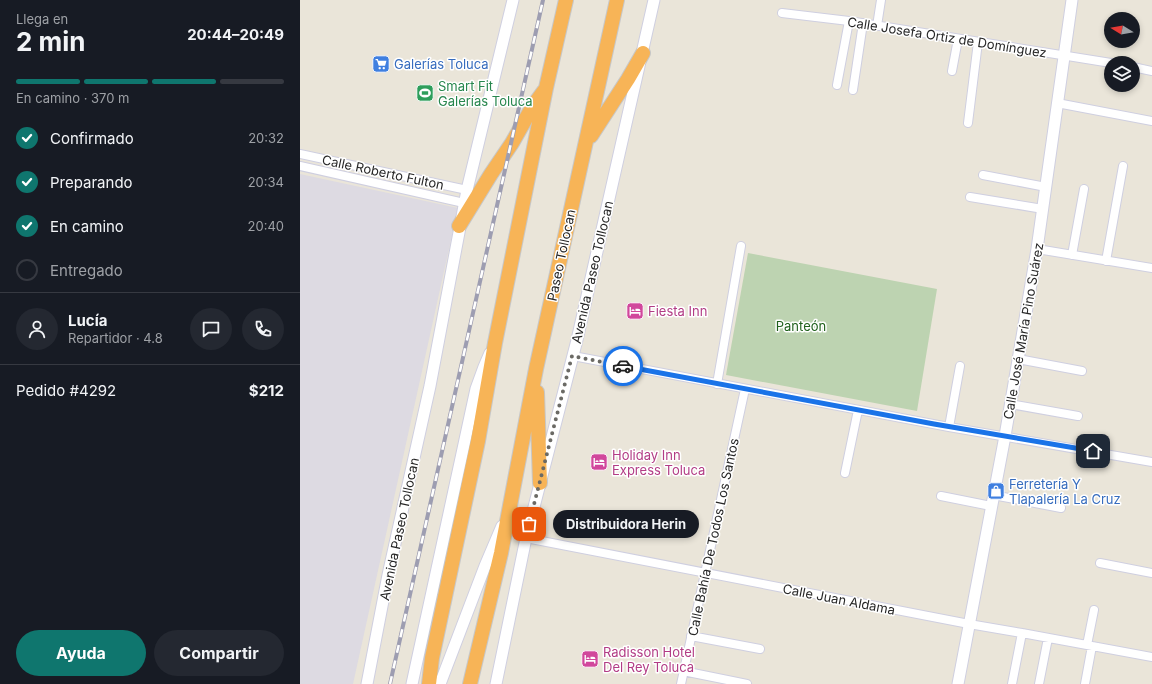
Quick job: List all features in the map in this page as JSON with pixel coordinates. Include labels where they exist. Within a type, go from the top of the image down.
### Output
[{"type":"highway","points":[[429,684],[432,658],[478,441],[495,343],[546,88],[566,0]]},
{"type":"highway","name":"Paseo Tollocan","points":[[509,511],[536,369],[617,0]]},
{"type":"highway","points":[[586,145],[605,112],[628,79],[643,53]]},
{"type":"highway","points":[[459,226],[512,143],[533,106],[546,88]]},
{"type":"highway","points":[[536,369],[540,483]]},
{"type":"highway","points":[[470,684],[501,553],[509,511]]},
{"type":"main road","name":"Avenida Paseo Tollocan","points":[[367,684],[388,575],[430,386],[459,226],[513,0]]},
{"type":"main road","name":"Avenida Paseo Tollocan","points":[[496,684],[526,538],[572,356],[654,0]]},
{"type":"main road","name":"Calle José María Pino Suárez","points":[[958,684],[968,624],[1005,436],[1037,249],[1072,0]]},
{"type":"main road","points":[[412,684],[476,389],[495,343]]},
{"type":"main road","points":[[440,684],[485,566],[509,511]]},
{"type":"street","points":[[878,26],[882,0]]},
{"type":"street","name":"Calle Josefa Ortiz de Domínguez","points":[[782,13],[849,21],[1104,62]]},
{"type":"street","points":[[837,85],[849,21]]},
{"type":"street","points":[[853,90],[863,24]]},
{"type":"street","points":[[952,71],[958,39]]},
{"type":"street","points":[[968,122],[978,42]]},
{"type":"street","points":[[1140,68],[1152,70]]},
{"type":"street","points":[[1057,103],[1152,121]]},
{"type":"street","name":"Calle Roberto Fulton","points":[[300,154],[467,190]]},
{"type":"street","name":"Calle Roberto Fulton","points":[[300,166],[464,203]]},
{"type":"street","points":[[1106,261],[1123,166]]},
{"type":"street","points":[[983,175],[1046,187]]},
{"type":"street","points":[[1072,255],[1084,189]]},
{"type":"street","points":[[970,197],[1043,209]]},
{"type":"street","points":[[717,384],[741,246]]},
{"type":"street","points":[[1037,249],[1152,268]]},
{"type":"street","points":[[572,356],[949,427],[1152,462]]},
{"type":"street","points":[[1018,359],[1082,371]]},
{"type":"street","points":[[949,427],[960,366]]},
{"type":"street","name":"Calle Bahía De Todos Los Santos","points":[[681,684],[745,389]]},
{"type":"street","points":[[1010,404],[1078,416]]},
{"type":"street","points":[[845,473],[858,410]]},
{"type":"street","points":[[941,496],[1061,508]]},
{"type":"street","name":"Calle Juan Aldama","points":[[526,538],[968,624],[1152,657]]},
{"type":"street","points":[[1100,563],[1152,573]]},
{"type":"street","points":[[1085,684],[1094,610]]},
{"type":"street","points":[[1012,684],[1022,633]]},
{"type":"street","points":[[691,636],[760,649]]},
{"type":"street","points":[[1039,684],[1048,638]]},
{"type":"street","points":[[683,671],[747,684]]},
{"type":"shaded area","points":[[300,174],[458,208],[353,684],[300,684]]},
{"type":"green space","name":"Panteón","points":[[748,253],[937,289],[917,411],[726,375]]},
{"type":"railway","points":[[390,684],[543,0]]},
{"type":"way so far","points":[[529,524],[572,356],[623,366]]},
{"type":"place","name":"Galerías Toluca","points":[[381,64]]},
{"type":"place","name":"Smart Fit Galerías Toluca","points":[[425,93]]},
{"type":"place","name":"Fiesta Inn","points":[[635,311]]},
{"type":"place","name":"Holiday Inn Express Toluca","points":[[599,462]]},
{"type":"place","name":"Ferretería Y Tlapalería La Cruz","points":[[996,491]]},
{"type":"place","name":"Distribuidora Herin","points":[[529,524]]},
{"type":"place","name":"Radisson Hotel Del Rey Toluca","points":[[590,659]]},
{"type":"route","points":[[623,366],[934,424],[1093,451]]}]
